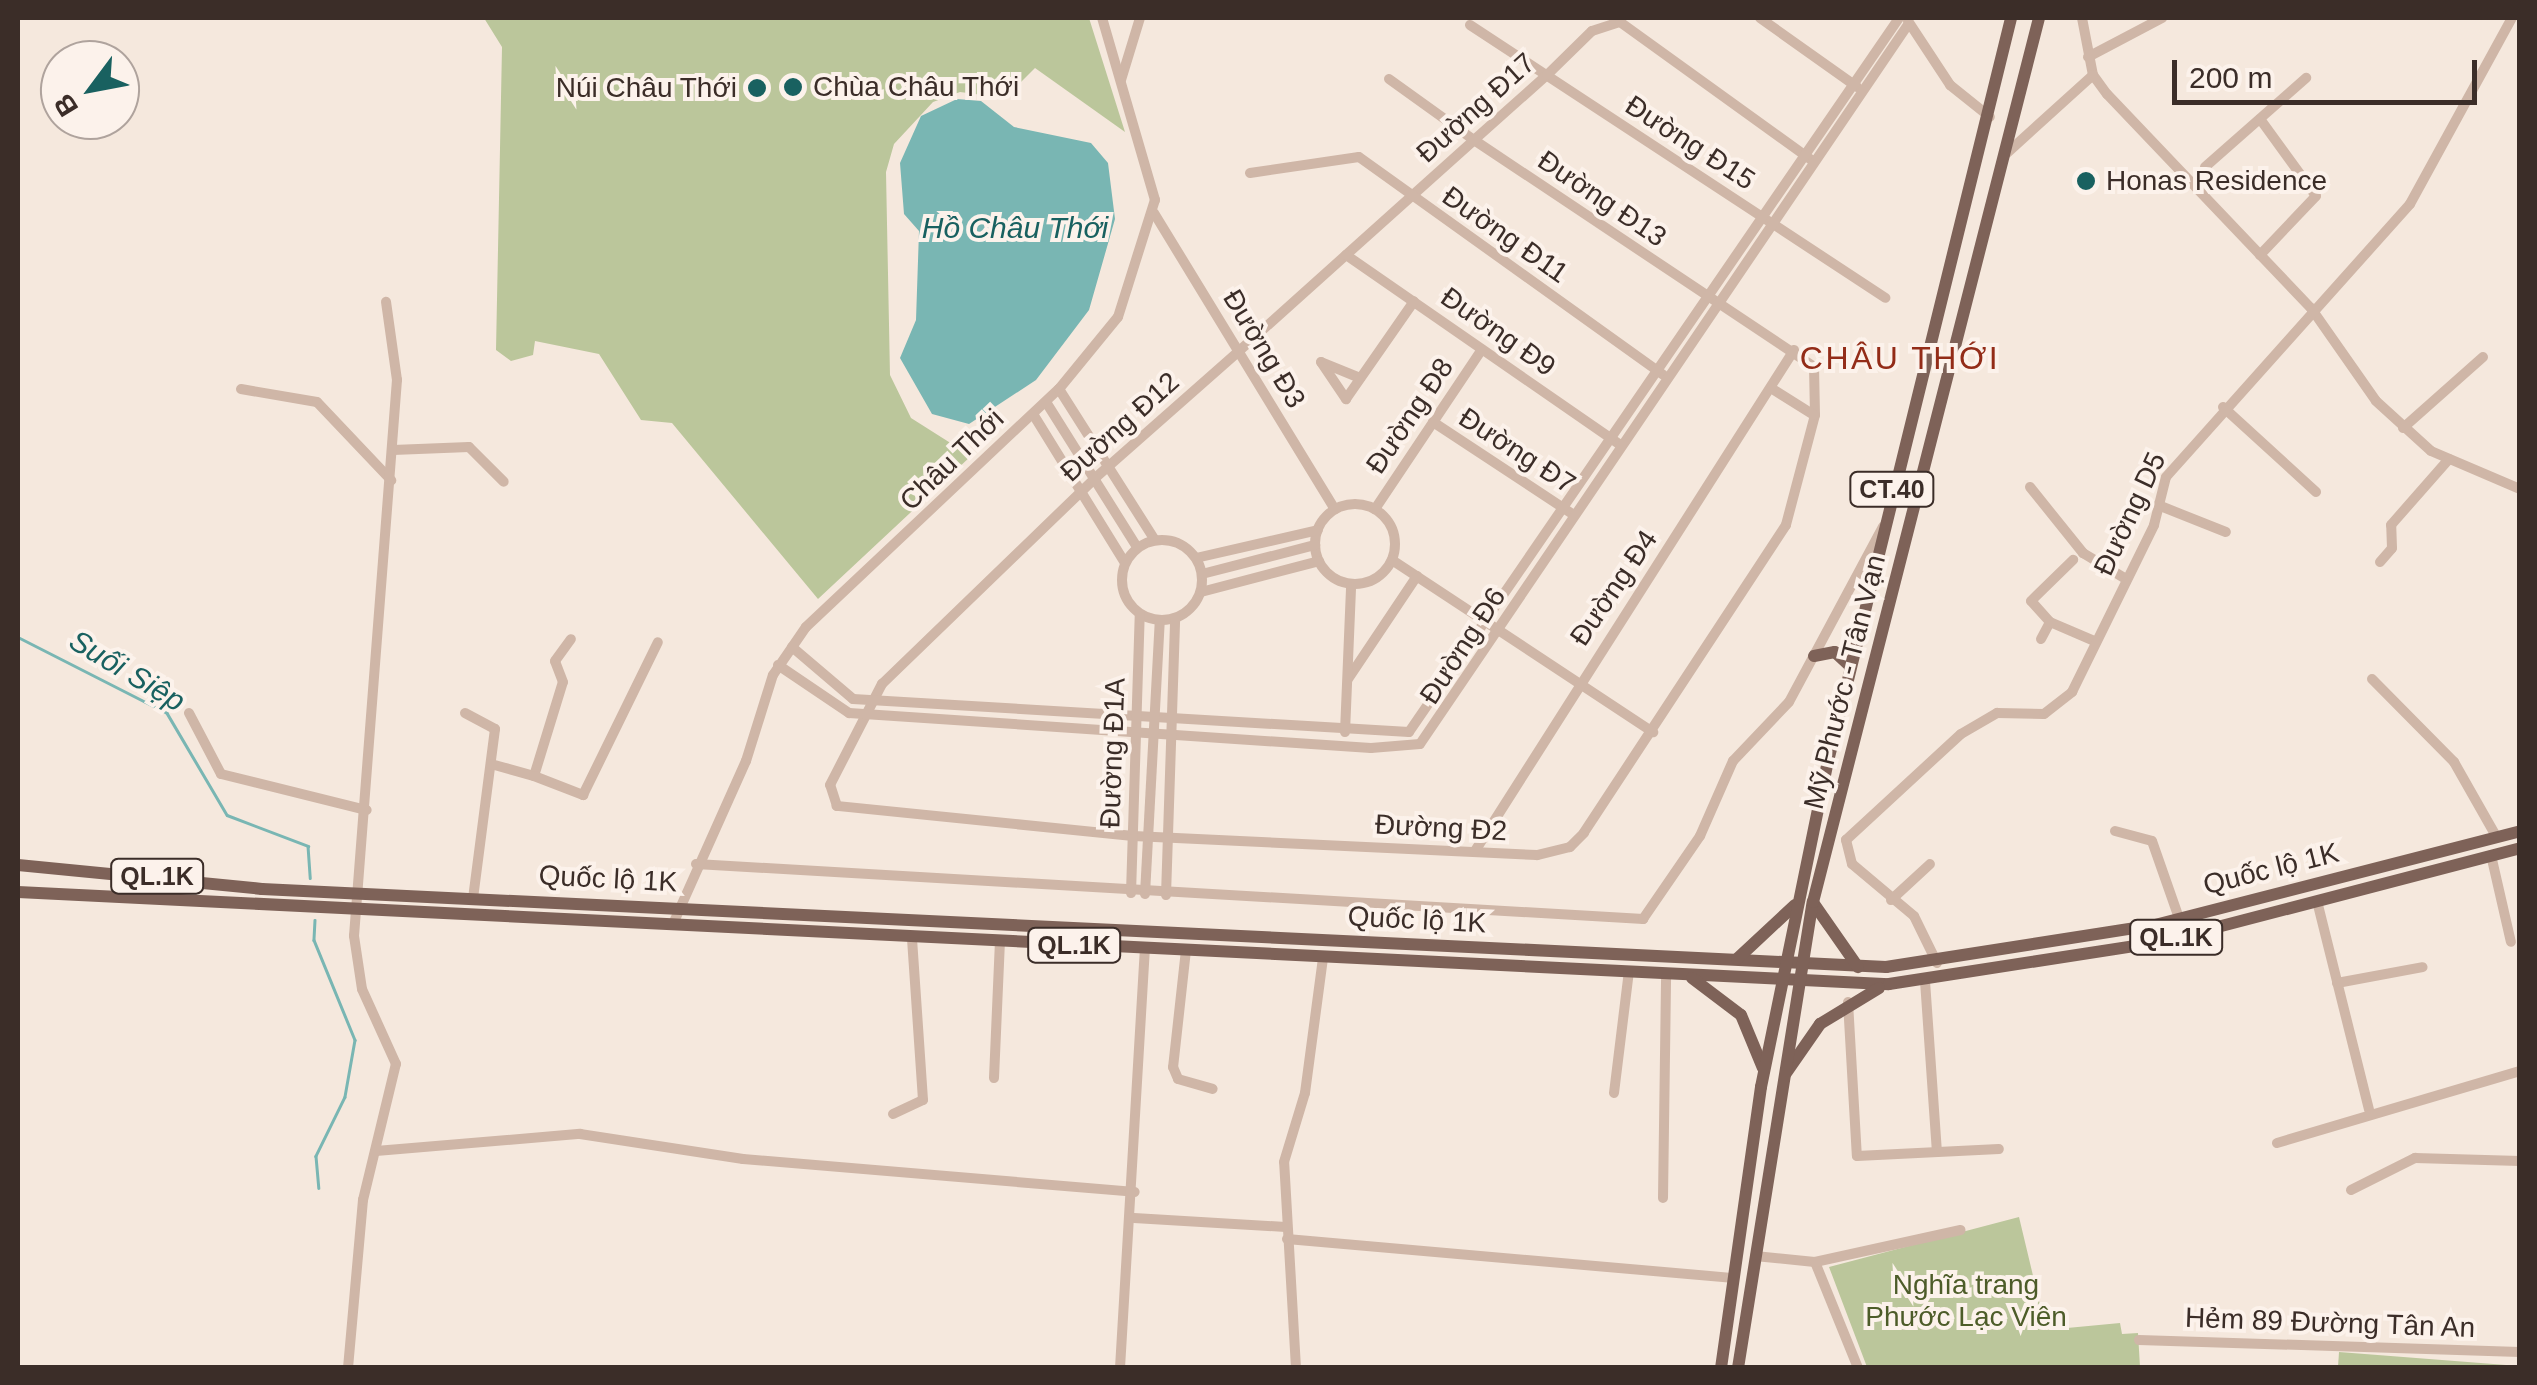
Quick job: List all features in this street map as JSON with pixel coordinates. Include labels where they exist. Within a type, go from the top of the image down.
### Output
[{"type":"main road","name":"Mỹ Phước - Tân Vạn","points":[[1738,1368],[1801,964],[1806,901],[1850,666],[1991,117],[2011,18]]},
{"type":"main road","name":"Mỹ Phước - Tân Vạn","points":[[1721,1368],[1764,1074],[1782,980],[1835,820],[2008,154],[2039,18]]},
{"type":"main road","points":[[1991,117],[2014,128]]},
{"type":"main road","points":[[1814,656],[1835,652],[1850,666]]},
{"type":"main road","name":"Quốc lộ 1K","points":[[18,865],[296,890],[1858,966],[1937,963],[2178,918],[2520,830]]},
{"type":"main road","name":"Quốc lộ 1K","points":[[18,892],[1889,984],[2160,942],[2520,848]]},
{"type":"main road","points":[[1735,960],[1769,939],[1806,901],[1858,966]]},
{"type":"main road","points":[[1686,974],[1741,1015],[1764,1074]]},
{"type":"main road","points":[[1782,1079],[1808,1038],[1848,1001],[1889,984]]},
{"type":"street","name":"Châu Thới","points":[[674,924],[676,908],[778,665],[853,577],[1059,389],[1118,316],[1154,213],[1149,160],[1102,18]]},
{"type":"street","points":[[1121,81],[1140,18]]},
{"type":"street","points":[[1760,18],[1858,88]]},
{"type":"street","points":[[2082,18],[2093,74],[2311,308],[2403,428],[2449,459],[2520,489]]},
{"type":"street","points":[[2088,57],[2162,18]]},
{"type":"street","name":"Đường D5","points":[[1846,840],[1961,734],[1997,713],[2044,714],[2072,692],[2092,640],[2126,579],[2166,477],[2223,407],[2432,173],[2512,18]]},
{"type":"street","points":[[1905,19],[1950,84],[1991,117]]},
{"type":"street","name":"Đường Đ6","points":[[792,647],[846,697],[870,702],[1346,732],[1409,732],[1436,702],[1489,624],[1539,561],[1905,19]]},
{"type":"street","name":"Đường Đ17","points":[[1411,196],[1592,31],[1620,22],[1810,159]]},
{"type":"street","name":"Đường Đ15","points":[[1470,25],[1885,298]]},
{"type":"street","points":[[2008,154],[2093,74]]},
{"type":"street","name":"Đường Đ13","points":[[1389,78],[1714,302],[1794,350]]},
{"type":"street","points":[[2205,167],[2306,78]]},
{"type":"street","points":[[2260,119],[2316,196],[2260,255]]},
{"type":"street","name":"Đường Đ11","points":[[1250,173],[1349,152],[1664,375]]},
{"type":"street","name":"Đường Đ12","points":[[870,702],[1094,479],[1411,196]]},
{"type":"street","name":"Đường Đ3","points":[[1154,213],[1336,508]]},
{"type":"street","name":"Đường Đ9","points":[[1346,254],[1618,443]]},
{"type":"street","points":[[1360,378],[1414,301]]},
{"type":"street","points":[[348,1368],[376,1151],[396,1064],[356,968],[354,911],[366,810],[397,380],[386,302]]},
{"type":"street","name":"Đường Đ8","points":[[1375,509],[1482,349]]},
{"type":"street","name":"Đường Đ4","points":[[1475,852],[1578,682],[1774,390],[1794,350]]},
{"type":"street","name":"Đường Đ2","points":[[867,714],[830,786],[846,812],[1166,838],[1475,852],[1570,848],[1653,732],[1786,525],[1815,415],[1814,367],[1794,350]]},
{"type":"street","points":[[2403,428],[2484,357]]},
{"type":"street","points":[[241,389],[317,402],[390,480]]},
{"type":"street","points":[[1059,389],[1155,540]]},
{"type":"street","points":[[1774,390],[1815,415]]},
{"type":"street","points":[[1046,402],[1137,547]]},
{"type":"street","points":[[2223,407],[2316,492]]},
{"type":"street","points":[[1033,414],[1125,563],[1125,596],[1140,614],[1160,620],[1175,618],[1201,592],[1319,561]]},
{"type":"street","name":"Đường Đ7","points":[[1433,422],[1571,514]]},
{"type":"street","points":[[392,450],[469,447],[504,482]]},
{"type":"street","points":[[2380,562],[2394,544],[2392,525],[2449,459]]},
{"type":"street","points":[[2030,487],[2078,548],[2126,579]]},
{"type":"street","points":[[2158,505],[2226,532]]},
{"type":"street","points":[[1336,508],[1375,509],[1392,527],[1392,560],[1374,580],[1351,587],[1319,561],[1315,545],[1318,530],[1336,508]]},
{"type":"street","points":[[696,864],[1144,894],[1643,918],[1700,836],[1733,761],[1778,719],[1883,527]]},
{"type":"street","points":[[1196,558],[1318,530]]},
{"type":"street","points":[[1125,563],[1137,547],[1155,540],[1180,544],[1196,558],[1202,574],[1201,592]]},
{"type":"street","points":[[1256,544],[1266,575]]},
{"type":"street","points":[[1202,574],[1315,545]]},
{"type":"street","points":[[1392,560],[1653,732]]},
{"type":"street","points":[[2073,560],[2031,601],[2050,622],[2092,640]]},
{"type":"street","name":"Đường Đ6","points":[[778,665],[833,708],[867,714],[1288,744],[1371,748],[1420,744],[1448,710],[1500,631],[1539,561]]},
{"type":"street","points":[[1348,680],[1417,576]]},
{"type":"street","points":[[1346,732],[1351,587]]},
{"type":"street","name":"Đường Đ1A","points":[[1130,893],[1140,614]]},
{"type":"street","name":"Đường Đ1A","points":[[1166,895],[1175,618]]},
{"type":"street","name":"Đường Đ1A","points":[[1144,894],[1160,620]]},
{"type":"street","points":[[2041,639],[2050,622]]},
{"type":"street","points":[[534,776],[564,682],[555,661],[571,639]]},
{"type":"street","points":[[491,764],[584,795],[658,642]]},
{"type":"street","points":[[2372,679],[2454,762],[2496,836]]},
{"type":"street","points":[[867,714],[870,702]]},
{"type":"street","points":[[1436,702],[1448,710]]},
{"type":"street","points":[[957,708],[958,722]]},
{"type":"street","points":[[189,713],[221,774],[366,810]]},
{"type":"street","points":[[465,713],[493,724],[473,898]]},
{"type":"street","points":[[1052,713],[1052,728]]},
{"type":"street","points":[[1288,744],[1289,728]]},
{"type":"street","points":[[1371,748],[1372,733]]},
{"type":"street","points":[[1835,820],[1846,840],[1852,864],[1920,924],[1937,963]]},
{"type":"street","points":[[2115,830],[2152,842],[2178,918]]},
{"type":"street","points":[[2491,855],[2511,942]]},
{"type":"street","points":[[1891,900],[1930,864]]},
{"type":"street","points":[[2317,901],[2369,1110]]},
{"type":"street","points":[[893,1114],[923,1100],[912,937]]},
{"type":"street","points":[[994,1078],[1000,941]]},
{"type":"street","points":[[1120,1368],[1136,1192],[1144,949]]},
{"type":"street","points":[[1186,950],[1173,1067],[1178,1080],[1213,1089]]},
{"type":"street","points":[[1296,1368],[1284,1162],[1305,1093],[1323,958]]},
{"type":"street","points":[[2338,983],[2424,967]]},
{"type":"street","points":[[1614,1093],[1629,971]]},
{"type":"street","points":[[1663,1198],[1666,973]]},
{"type":"street","points":[[1925,981],[1937,1152]]},
{"type":"street","points":[[1848,1001],[1857,1156],[1999,1149]]},
{"type":"street","points":[[2277,1143],[2369,1110],[2520,1071]]},
{"type":"street","points":[[376,1151],[580,1134],[743,1159],[1136,1192]]},
{"type":"street","points":[[2351,1190],[2414,1158],[2520,1160]]},
{"type":"street","points":[[1134,1218],[1734,1278]]},
{"type":"street","points":[[1755,1256],[1815,1262],[1961,1230]]},
{"type":"street","points":[[1815,1262],[1858,1368]]},
{"type":"street","name":"Hẻm 89 Đường Tân An","points":[[2138,1340],[2520,1352]]},
{"type":"green space","points":[[484,18],[1089,18],[1125,132],[1035,68],[1005,98],[960,92],[933,102],[894,144],[886,172],[890,375],[911,418],[971,456],[818,599],[672,423],[641,420],[599,354],[535,341],[533,355],[511,361],[496,350],[502,47]]},
{"type":"green space","name":"Nghĩa trang Phước Lạc Viên","points":[[2019,1217],[2046,1330],[2120,1323],[2122,1334],[2138,1333],[2140,1367],[1867,1367],[1829,1267]]},
{"type":"green space","points":[[2339,1352],[2519,1366],[2519,1367],[2338,1367]]},
{"type":"water","name":"Hồ Châu Thới","points":[[957,99],[981,101],[1014,127],[1091,143],[1108,163],[1115,219],[1089,310],[1036,380],[969,424],[932,414],[900,358],[916,320],[919,231],[904,214],[900,163],[921,116]]},
{"type":"waterway","name":"Suối Siệp","points":[[18,637],[167,713],[227,815],[308,846],[310,878]]},
{"type":"waterway","name":"Suối Siệp","points":[[315,920],[314,940],[355,1040],[345,1097],[316,1156],[319,1188]]},
{"type":"place","name":"Chùa Châu Thới","points":[[793,87]]},
{"type":"place","name":"Núi Châu Thới","points":[[757,88]]},
{"type":"place","name":"Honas Residence","points":[[2086,181]]},
{"type":"district","name":"CHÂU THỚI","points":[[1900,358]]}]
